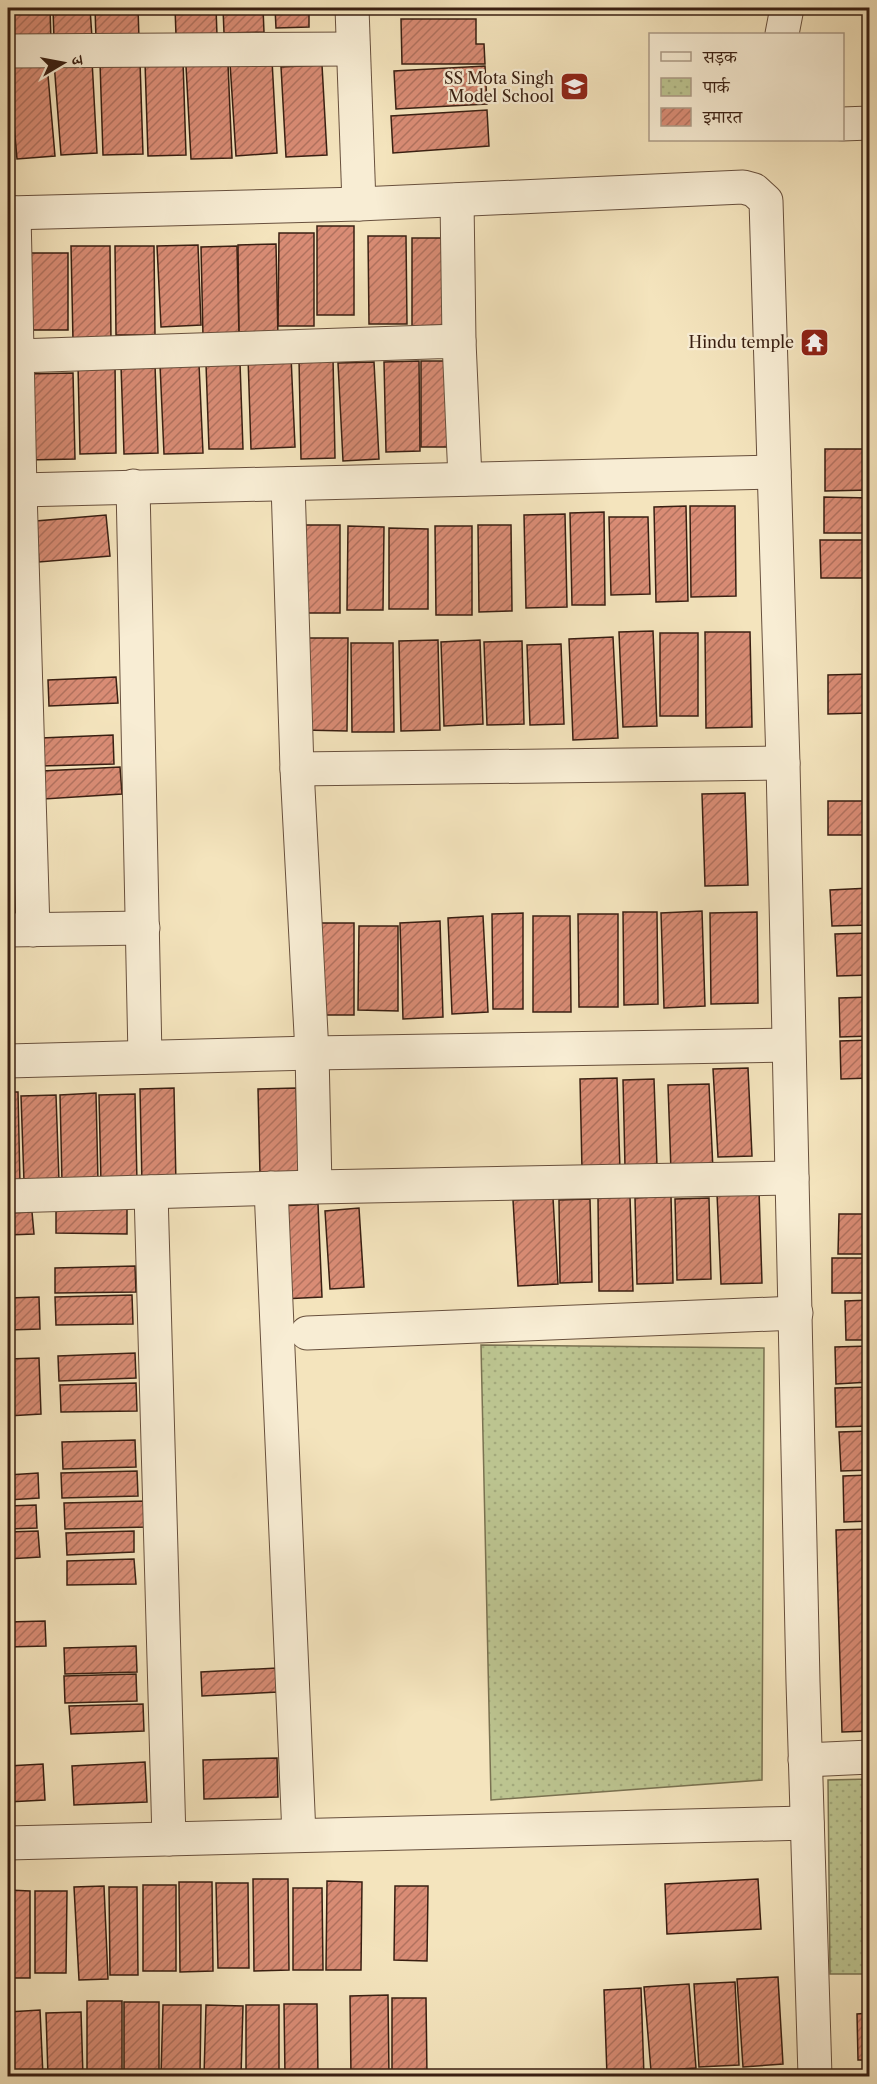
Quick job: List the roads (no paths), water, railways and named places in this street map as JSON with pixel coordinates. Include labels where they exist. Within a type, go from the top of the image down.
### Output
[{"type":"street","points":[[352,8],[359,204]]},
{"type":"street","points":[[782,33],[787,8]]},
{"type":"street","points":[[8,51],[353,49]]},
{"type":"street","points":[[844,124],[870,123]]},
{"type":"street","points":[[143,928],[20,930],[20,490],[11,213],[359,204],[743,187],[754,190],[760,195],[766,201],[768,211],[783,763],[805,1760],[815,2076]]},
{"type":"street","points":[[457,200],[459,341],[465,479]]},
{"type":"street","points":[[17,356],[459,341]]},
{"type":"street","points":[[20,490],[774,472]]},
{"type":"street","points":[[288,484],[297,769],[312,1053],[315,1187]]},
{"type":"street","points":[[133,486],[145,1058]]},
{"type":"street","points":[[297,769],[783,763]]},
{"type":"street","points":[[8,1061],[788,1045]]},
{"type":"street","points":[[8,1196],[271,1188],[792,1178]]},
{"type":"street","points":[[271,1188],[299,1835]]},
{"type":"street","points":[[151,1192],[169,1839]]},
{"type":"street","points":[[307,1334],[796,1313]]},
{"type":"street","points":[[805,1760],[870,1757]]},
{"type":"street","points":[[8,1843],[807,1823]]},
{"type":"place","name":"SS Mota Singh Model School","points":[[575,87]]},
{"type":"place","name":"Hindu temple","points":[[815,342]]}]
